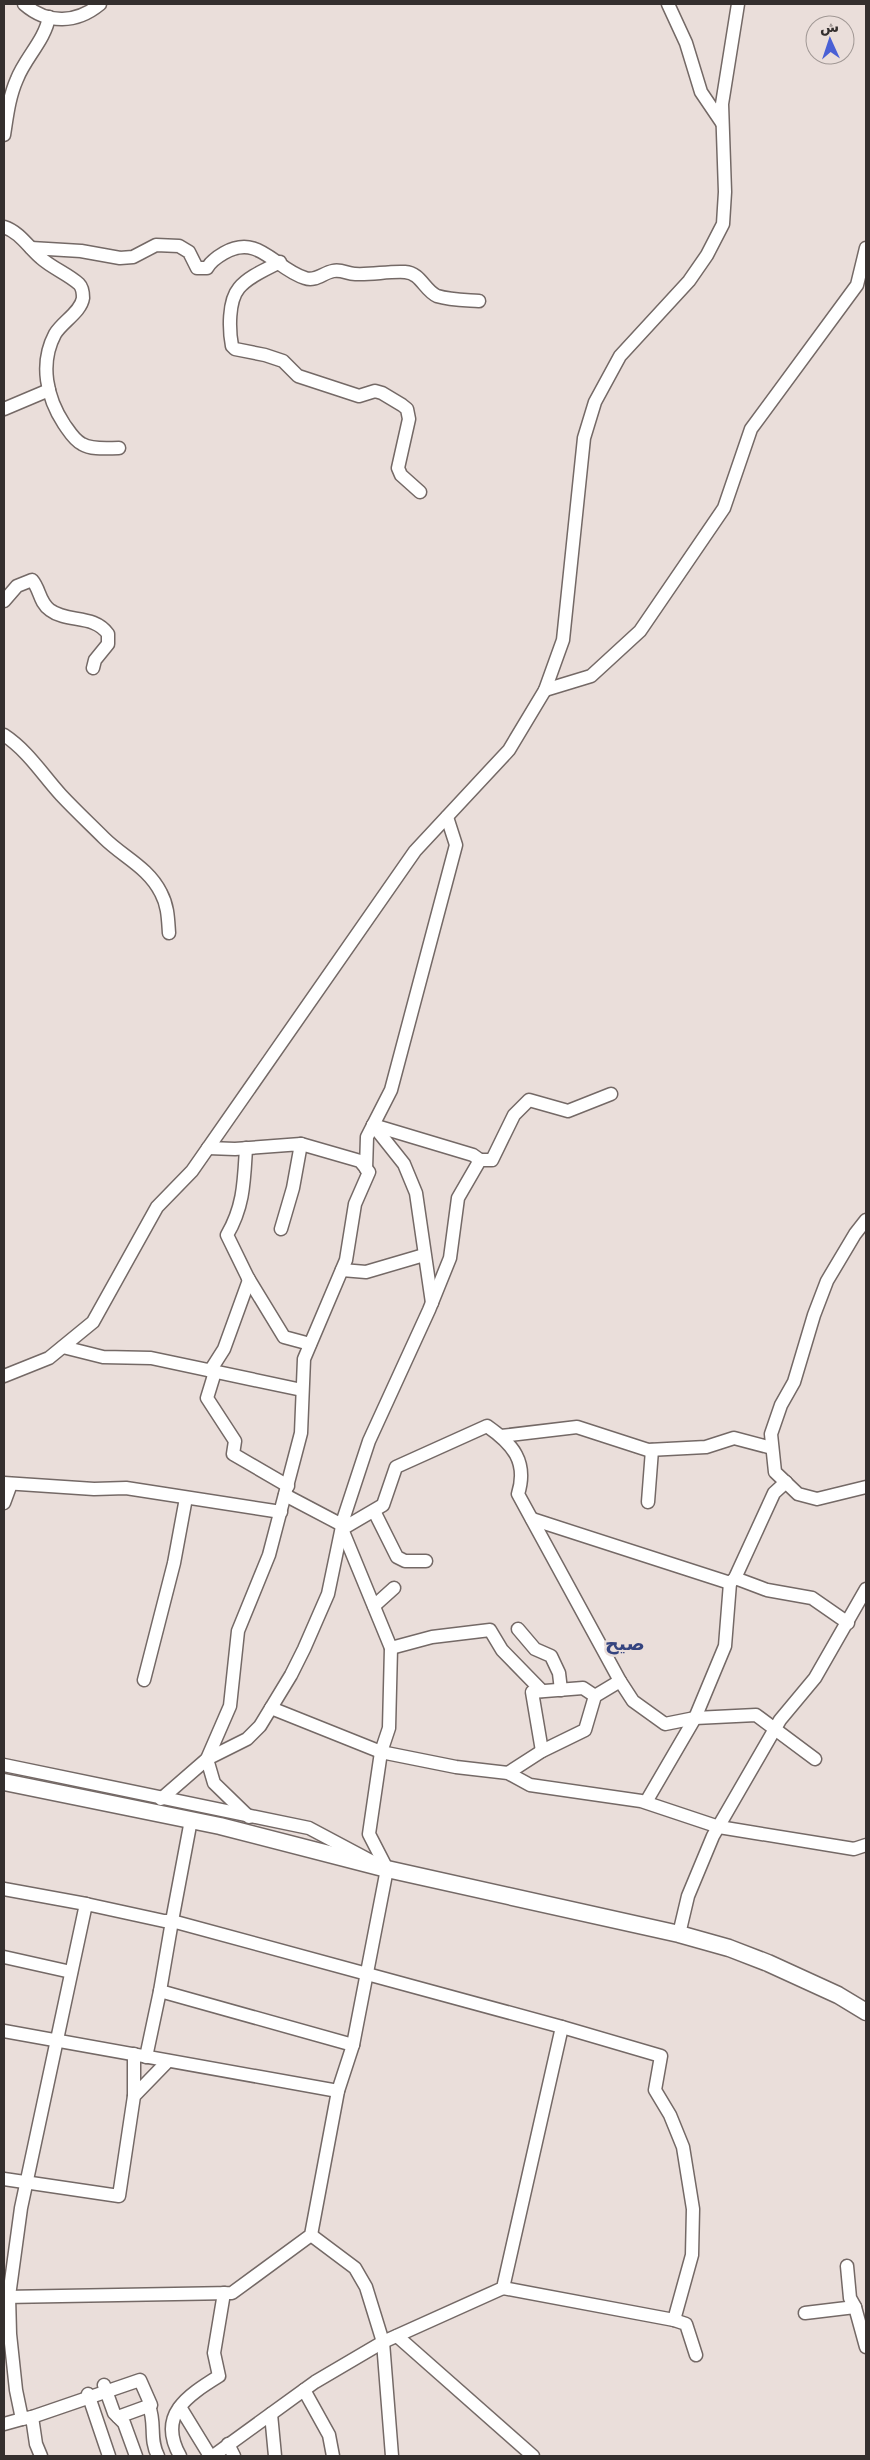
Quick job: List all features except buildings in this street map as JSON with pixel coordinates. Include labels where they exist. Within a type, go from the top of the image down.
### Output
[{"type":"main road","points":[[4,1782],[191,1820],[387,1869],[679,1934],[729,1948],[768,1963],[813,1982],[866,2012]]},
{"type":"street","points":[[24,4],[34,13],[62,20],[83,16],[100,4]]},
{"type":"street","points":[[668,4],[686,43],[701,92],[722,123]]},
{"type":"street","points":[[4,1376],[49,1358],[92,1322],[157,1207],[192,1171],[415,851],[509,750],[545,690],[563,640],[584,438],[595,402],[620,356],[689,280],[707,255],[723,224],[725,192],[722,104],[738,4]]},
{"type":"street","points":[[4,135],[8,104],[17,78],[41,37],[49,17]]},
{"type":"street","points":[[4,227],[15,232],[42,259],[80,285],[82,293],[80,305],[56,333],[47,356],[49,390],[53,405],[71,435],[81,444],[91,447],[119,448]]},
{"type":"street","points":[[31,248],[81,251],[120,258],[133,257],[156,245],[179,246],[189,252],[197,268],[202,269],[208,268],[217,257],[237,246],[265,253],[306,279],[314,279],[330,272],[342,270],[354,274],[408,272],[417,276],[430,292],[437,296],[479,301]]},
{"type":"street","points":[[545,690],[591,676],[640,631],[724,508],[751,429],[857,285],[866,248]]},
{"type":"street","points":[[280,262],[239,288],[235,295],[230,319],[232,346],[235,349],[266,355],[283,361],[298,376],[359,396],[375,391],[402,404],[407,410],[409,419],[398,468],[401,475],[420,492]]},
{"type":"street","points":[[4,409],[49,390]]},
{"type":"street","points":[[4,601],[17,586],[32,580],[39,598],[50,610],[62,616],[88,620],[100,626],[108,634],[108,644],[95,660],[93,668]]},
{"type":"street","points":[[4,735],[27,753],[62,796],[105,839],[117,850],[134,860],[150,876],[161,892],[168,910],[169,933]]},
{"type":"street","points":[[366,1168],[367,1137],[391,1090],[456,845],[447,817]]},
{"type":"street","points":[[373,1125],[473,1155],[480,1160],[492,1160],[514,1115],[528,1100],[568,1112],[611,1094]]},
{"type":"street","points":[[373,1125],[404,1164],[416,1193],[432,1303]]},
{"type":"street","points":[[208,1148],[246,1148],[301,1144],[360,1161],[369,1172],[355,1204],[346,1260],[304,1359],[301,1432],[269,1555],[238,1632],[230,1706],[208,1759],[214,1783],[249,1816]]},
{"type":"street","points":[[281,1229],[293,1188],[301,1144]]},
{"type":"street","points":[[246,1148],[243,1191],[238,1216],[227,1235],[248,1278],[284,1338],[310,1344]]},
{"type":"street","points":[[161,1799],[208,1759],[247,1739],[260,1726],[291,1675],[328,1594],[342,1527],[369,1441],[432,1303],[450,1258],[458,1198],[480,1160]]},
{"type":"street","points":[[866,1220],[855,1234],[827,1281],[814,1315],[794,1382],[781,1405],[771,1434],[775,1472],[798,1494],[817,1499],[866,1487]]},
{"type":"street","points":[[342,1270],[366,1272],[424,1255]]},
{"type":"street","points":[[6,2297],[232,2293],[311,2235],[338,2091],[353,2045],[387,1869],[369,1834],[381,1752],[388,1728],[390,1648],[342,1527],[233,1454],[235,1441],[207,1398],[212,1371],[224,1349],[248,1278]]},
{"type":"street","points":[[62,1347],[103,1357],[150,1358],[302,1390]]},
{"type":"street","points":[[342,1527],[383,1505],[396,1467],[487,1426],[501,1436],[517,1455],[523,1478],[518,1494],[620,1681],[633,1701],[665,1724],[695,1718],[756,1715],[815,1759]]},
{"type":"street","points":[[501,1436],[577,1426],[652,1450],[706,1448],[734,1438],[772,1448]]},
{"type":"street","points":[[648,1502],[652,1450]]},
{"type":"street","points":[[646,1802],[695,1718],[725,1646],[732,1580],[774,1493],[786,1482]]},
{"type":"street","points":[[4,1503],[7,1484],[94,1489],[126,1488],[281,1512]]},
{"type":"street","points":[[144,1680],[174,1563],[186,1498]]},
{"type":"street","points":[[374,1510],[398,1557],[405,1561],[426,1561]]},
{"type":"street","points":[[532,1519],[767,1590],[812,1598],[848,1623]]},
{"type":"street","points":[[374,1606],[394,1588]]},
{"type":"street","points":[[679,1934],[688,1896],[719,1827],[774,1729],[815,1678],[866,1589]]},
{"type":"street","points":[[518,1629],[536,1649],[551,1656],[559,1673],[561,1690]]},
{"type":"street","points":[[390,1648],[432,1637],[490,1630],[502,1650],[542,1691]]},
{"type":"street","points":[[508,1773],[542,1750],[585,1730],[595,1696],[620,1681]]},
{"type":"street","points":[[542,1750],[532,1692],[583,1688],[595,1696]]},
{"type":"street","points":[[271,1708],[381,1752],[456,1767],[508,1773],[530,1785],[646,1802],[719,1827],[854,1849],[866,1845]]},
{"type":"street","points":[[4,1765],[161,1799],[309,1828],[387,1869]]},
{"type":"street","points":[[4,2179],[119,2196],[140,2056],[160,1991],[191,1820]]},
{"type":"street","points":[[4,1889],[172,1921],[562,2027],[660,2056],[655,2090],[670,2114],[684,2147],[693,2209],[692,2255],[674,2320]]},
{"type":"street","points":[[41,2456],[27,2418],[10,2392],[10,2334],[6,2297],[26,2182],[55,2040],[86,1904]]},
{"type":"street","points":[[4,1957],[71,1972]]},
{"type":"street","points":[[160,1991],[353,2045]]},
{"type":"street","points":[[504,2288],[562,2027]]},
{"type":"street","points":[[4,2031],[338,2091]]},
{"type":"street","points":[[134,2096],[168,2061]]},
{"type":"street","points":[[311,2235],[356,2268],[366,2287],[383,2342],[392,2456]]},
{"type":"street","points":[[847,2266],[850,2298],[855,2307],[866,2347]]},
{"type":"street","points":[[180,2407],[212,2456],[231,2450],[271,2414],[304,2390],[383,2342],[504,2288],[674,2320],[686,2324],[696,2356]]},
{"type":"street","points":[[180,2456],[172,2438],[172,2421],[188,2395],[219,2376],[214,2353],[224,2293]]},
{"type":"street","points":[[805,2313],[855,2307]]},
{"type":"street","points":[[398,2336],[533,2456]]},
{"type":"street","points":[[4,2424],[27,2418],[105,2388],[140,2380],[151,2405],[118,2417]]},
{"type":"street","points":[[105,2388],[114,2413],[124,2423],[136,2456]]},
{"type":"street","points":[[304,2390],[330,2435],[333,2456]]},
{"type":"street","points":[[88,2396],[109,2456]]},
{"type":"street","points":[[148,2406],[154,2419],[155,2450]]},
{"type":"street","points":[[271,2414],[275,2456]]},
{"type":"street","points":[[155,2450],[172,2438]]},
{"type":"district","name":"صيح","points":[[625,1643]]}]
